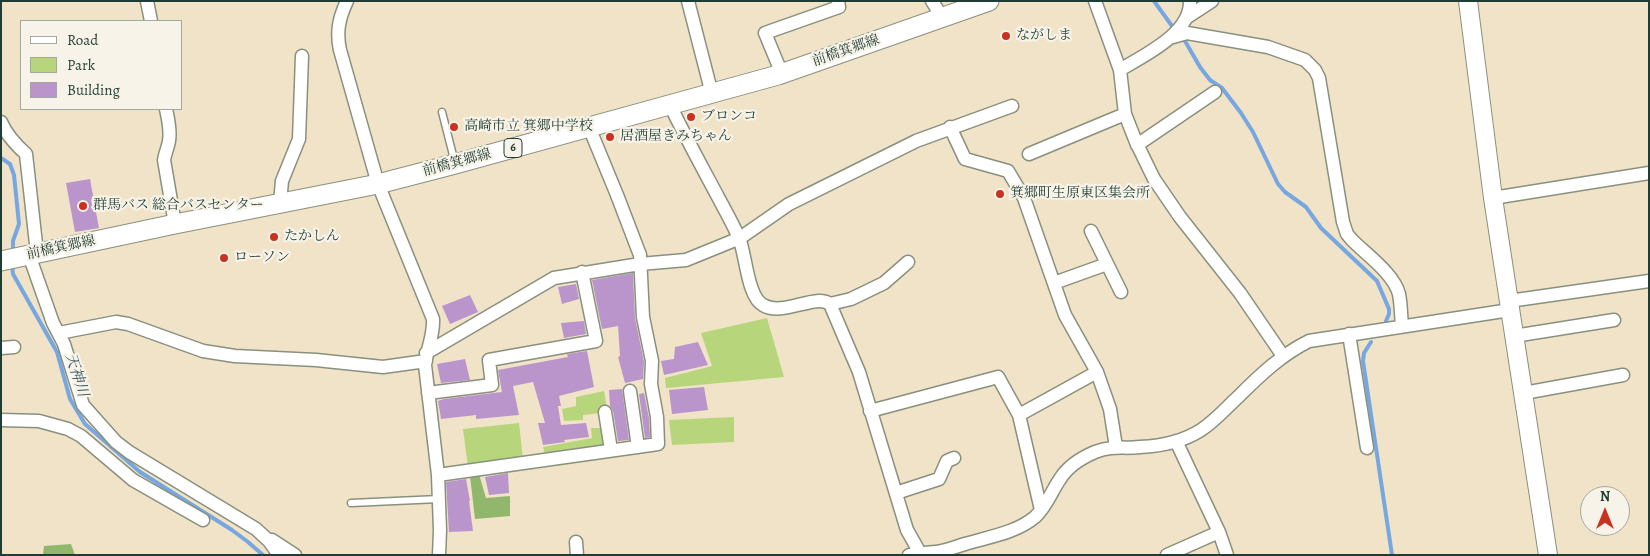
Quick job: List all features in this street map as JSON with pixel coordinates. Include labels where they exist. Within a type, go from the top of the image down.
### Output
[{"type":"main road","name":"前橋箕郷線","points":[[4,261],[175,224],[378,184],[455,164],[782,74],[937,9],[989,1]]},
{"type":"street","points":[[147,1],[151,20]]},
{"type":"street","points":[[347,1],[339,20],[338,39],[378,184],[433,319],[434,329],[426,357],[428,393],[438,476],[439,555]]},
{"type":"street","points":[[688,1],[712,94]]},
{"type":"street","points":[[782,74],[765,32],[839,6],[838,1]]},
{"type":"street","points":[[1095,1],[1120,70],[1125,114],[1137,145],[1154,179],[1180,217],[1240,293],[1283,356]]},
{"type":"street","points":[[1172,37],[1186,18],[1190,9],[1190,1]]},
{"type":"street","points":[[1186,18],[1212,1]]},
{"type":"street","points":[[1468,1],[1493,198],[1548,555]]},
{"type":"street","points":[[1120,70],[1172,37],[1187,33],[1268,47],[1305,60],[1315,70],[1319,78],[1343,222],[1347,234],[1389,275],[1396,286],[1399,295],[1402,326]]},
{"type":"street","points":[[280,203],[282,182],[299,139],[302,56]]},
{"type":"street","points":[[1137,145],[1215,92]]},
{"type":"street","points":[[670,105],[740,238],[753,292],[763,305],[771,308],[785,308],[820,301],[826,301],[830,304],[859,372],[915,554],[937,553],[1008,532],[1034,518],[1068,468],[1096,452],[1116,447],[1139,448],[1176,441],[1201,430],[1283,356],[1309,341],[1649,281]]},
{"type":"street","points":[[59,333],[116,322],[128,324],[203,351],[235,356],[316,360],[383,367],[426,357],[554,278],[640,264],[686,260],[740,238],[789,204],[916,141],[1012,106]]},
{"type":"street","points":[[166,110],[170,133],[164,160],[175,224]]},
{"type":"street","points":[[1029,154],[1125,114]]},
{"type":"street","points":[[1,122],[17,146],[26,154],[31,255],[53,323],[64,344],[83,405],[116,442],[178,495],[203,520]]},
{"type":"street","points":[[438,476],[658,444],[657,417],[651,384],[652,361],[642,317],[640,255],[589,127]]},
{"type":"street","points":[[950,128],[965,159],[1008,171],[1024,198],[1065,315],[1097,372],[1110,409],[1116,447]]},
{"type":"street","points":[[1493,198],[1649,173]]},
{"type":"street","points":[[1092,231],[1121,292]]},
{"type":"street","points":[[830,304],[852,299],[884,283],[908,262]]},
{"type":"street","points":[[1054,283],[1107,264]]},
{"type":"street","points":[[428,393],[492,385],[489,360],[596,341],[582,272]]},
{"type":"street","points":[[1514,336],[1614,320]]},
{"type":"street","points":[[1349,334],[1367,448]]},
{"type":"street","points":[[1,348],[14,346]]},
{"type":"street","points":[[1019,415],[1097,372]]},
{"type":"street","points":[[1524,393],[1623,375]]},
{"type":"street","points":[[870,411],[998,378],[1019,415],[1041,510]]},
{"type":"street","points":[[630,392],[638,447]]},
{"type":"street","points":[[605,412],[611,450]]},
{"type":"street","points":[[1,420],[39,421],[68,429],[81,436],[132,480],[178,495],[256,529],[295,555]]},
{"type":"street","points":[[1176,441],[1219,532],[1227,555]]},
{"type":"street","points":[[896,493],[938,479],[947,461],[954,458]]},
{"type":"street","points":[[256,529],[269,541],[279,555]]},
{"type":"street","points":[[1167,555],[1219,532]]},
{"type":"lane","points":[[442,112],[455,164]]},
{"type":"lane","points":[[351,503],[439,499]]},
{"type":"green space","points":[[767,318],[784,377],[666,388],[665,378],[712,366],[701,333]]},
{"type":"green space","points":[[604,391],[607,408],[600,413],[583,415],[583,420],[564,421],[562,409],[576,406],[576,397]]},
{"type":"green space","points":[[734,417],[734,442],[672,445],[669,420]]},
{"type":"green space","points":[[519,423],[523,460],[468,467],[463,429]]},
{"type":"green space","points":[[591,428],[604,428],[608,449],[546,458],[543,447],[592,438]]},
{"type":"green space","points":[[479,474],[486,498],[510,496],[510,516],[475,519],[470,476]]},
{"type":"green space","points":[[71,544],[75,555],[43,555],[44,546]]},
{"type":"building","name":"群馬バス 総合バスセンター","points":[[90,179],[99,228],[75,232],[66,183]]},
{"type":"building","points":[[633,273],[635,318],[644,362],[643,379],[625,383],[618,357],[620,356],[618,326],[602,329],[592,280]]},
{"type":"building","points":[[576,284],[579,299],[562,304],[558,287]]},
{"type":"building","points":[[470,295],[478,312],[450,324],[442,306]]},
{"type":"building","points":[[584,321],[586,334],[564,338],[561,323]]},
{"type":"building","points":[[698,342],[708,365],[664,375],[661,361],[674,359],[675,347]]},
{"type":"building","points":[[587,351],[594,387],[559,396],[561,406],[558,406],[561,425],[586,423],[589,437],[543,445],[538,423],[545,423],[533,382],[513,386],[519,415],[476,419],[476,415],[441,419],[438,401],[502,392],[498,370],[568,357],[567,354]]},
{"type":"building","points":[[465,359],[470,380],[441,383],[437,364]]},
{"type":"building","points":[[704,387],[708,410],[672,414],[669,390]]},
{"type":"building","points":[[622,389],[629,440],[618,441],[613,411],[610,406],[609,390]]},
{"type":"building","points":[[644,393],[649,418],[650,437],[645,438],[639,394]]},
{"type":"building","points":[[508,473],[509,493],[489,495],[485,477]]},
{"type":"building","points":[[466,479],[473,531],[449,532],[446,482]]},
{"type":"waterway","points":[[1154,1],[1172,26]]},
{"type":"waterway","points":[[1185,41],[1210,80],[1222,88],[1241,113],[1253,132],[1278,184],[1285,192],[1306,207],[1321,228],[1377,281],[1389,309],[1386,321]]},
{"type":"waterway","name":"天神川","points":[[1,158],[10,164],[14,175],[19,224],[13,241],[13,254]]},
{"type":"waterway","name":"天神川","points":[[12,264],[13,274],[57,352],[70,399],[85,424],[140,472],[232,530],[263,555]]},
{"type":"waterway","points":[[1371,342],[1364,353],[1363,361],[1392,555]]},
{"type":"place","name":"ながしま","points":[[1006,36]]},
{"type":"place","name":"ブロンコ","points":[[691,117]]},
{"type":"place","name":"高崎市立 箕郷中学校","points":[[454,127]]},
{"type":"place","name":"居酒屋きみちゃん","points":[[610,137]]},
{"type":"place","name":"箕郷町生原東区集会所","points":[[1000,194]]},
{"type":"place","name":"群馬バス 総合バスセンター","points":[[83,206]]},
{"type":"place","name":"たかしん","points":[[274,237]]},
{"type":"place","name":"ローソン","points":[[224,258]]}]
